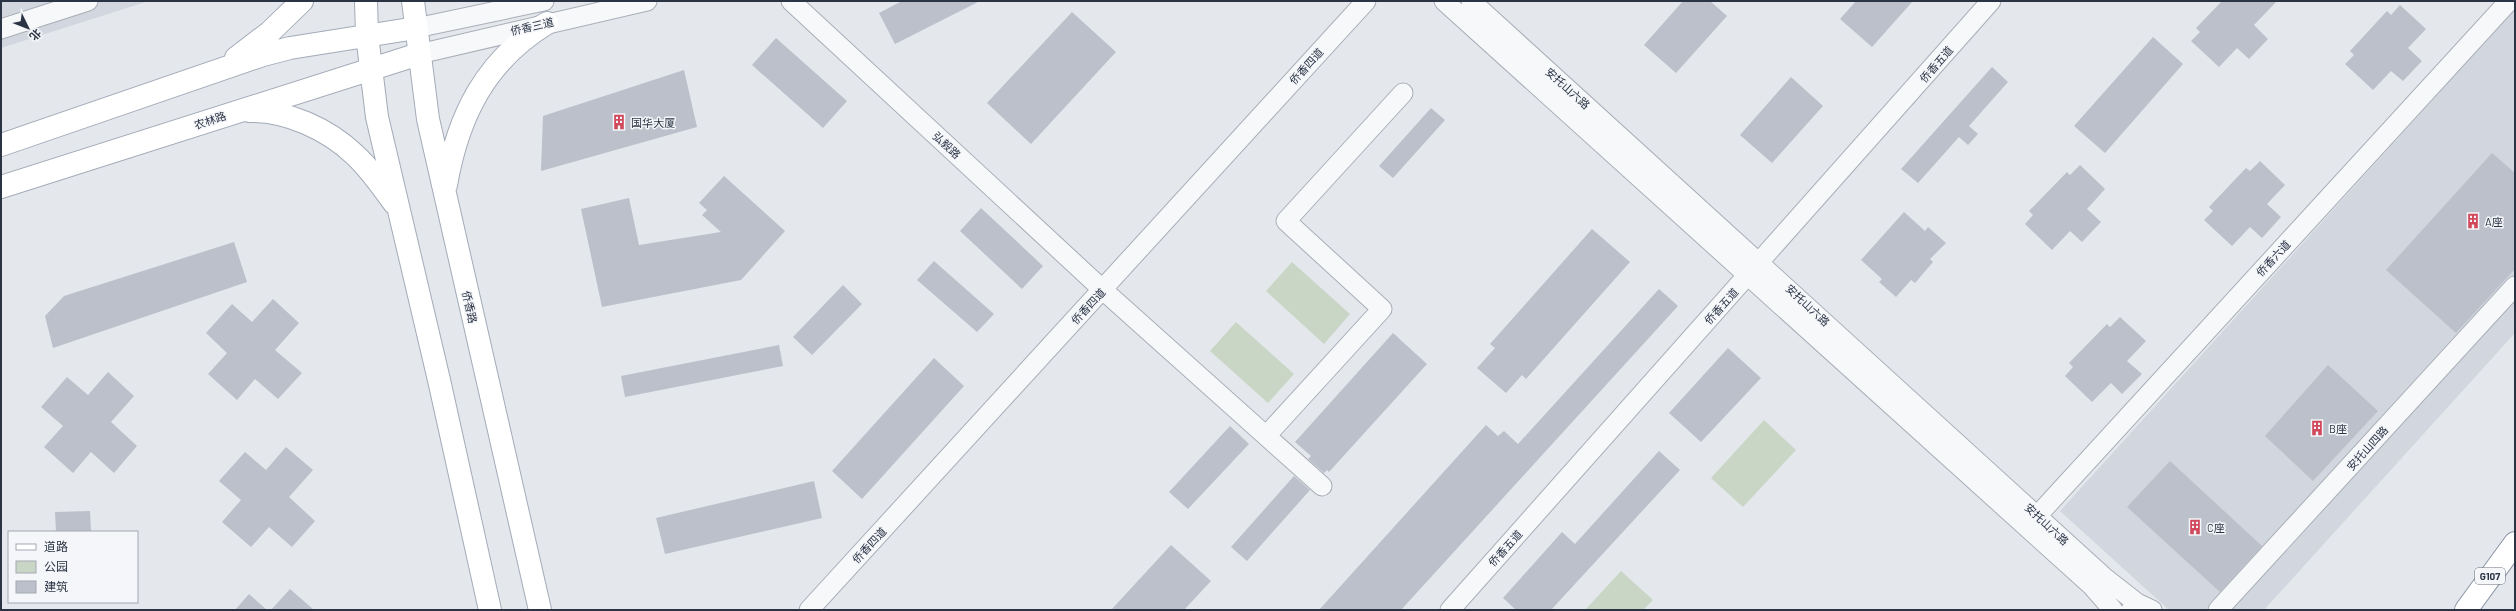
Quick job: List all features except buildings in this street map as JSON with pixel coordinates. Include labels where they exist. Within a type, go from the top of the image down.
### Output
[{"type":"main road","points":[[270,32],[280,1]]},
{"type":"main road","points":[[205,75],[248,50],[270,32],[302,1]]},
{"type":"main road","points":[[366,1],[367,35],[377,117],[490,610]]},
{"type":"main road","name":"侨香路","points":[[413,1],[428,119],[444,196],[540,610]]},
{"type":"main road","points":[[444,196],[457,138],[466,112],[474,96],[510,52],[534,31],[548,23]]},
{"type":"main road","points":[[1,145],[205,75],[290,48],[416,28]]},
{"type":"main road","name":"农林路","points":[[1,187],[419,54]]},
{"type":"main road","points":[[232,113],[256,111],[276,114],[298,120],[327,134],[355,154],[399,211]]},
{"type":"main road","name":"G107","points":[[2466,610],[2515,543]]},
{"type":"street","points":[[1,29],[88,1]]},
{"type":"street","name":"侨香三道","points":[[416,28],[544,1]]},
{"type":"street","name":"侨香三道","points":[[419,54],[646,1]]},
{"type":"street","name":"弘毅路","points":[[791,1],[1103,290],[1322,486]]},
{"type":"street","name":"侨香四道","points":[[809,610],[1366,1]]},
{"type":"street","name":"安托山六路","points":[[1444,1],[2092,586],[2112,610]]},
{"type":"street","name":"安托山六路","points":[[1471,1],[1761,262],[2037,516],[2140,608]]},
{"type":"street","name":"侨香五道","points":[[1450,610],[1761,262],[1991,1]]},
{"type":"street","name":"侨香六道","points":[[2037,516],[2509,1]]},
{"type":"street","points":[[1266,436],[1382,309],[1286,221],[1403,93]]},
{"type":"street","name":"安托山四路","points":[[2218,610],[2515,286]]},
{"type":"shaded area","points":[[1,1],[149,1],[1,48]]},
{"type":"shaded area","points":[[2515,9],[2515,333],[2264,610],[2169,610],[2060,511]]},
{"type":"green space","points":[[1292,262],[1350,314],[1324,344],[1266,291]]},
{"type":"green space","points":[[1236,322],[1294,374],[1268,403],[1210,351]]},
{"type":"green space","points":[[1764,420],[1796,450],[1743,507],[1711,478]]},
{"type":"green space","points":[[1621,571],[1653,600],[1643,610],[1585,610]]},
{"type":"place","name":"国华大厦","points":[[619,122]]},
{"type":"place","name":"A座","points":[[2473,221]]},
{"type":"place","name":"B座","points":[[2317,428]]},
{"type":"place","name":"C座","points":[[2195,527]]}]
